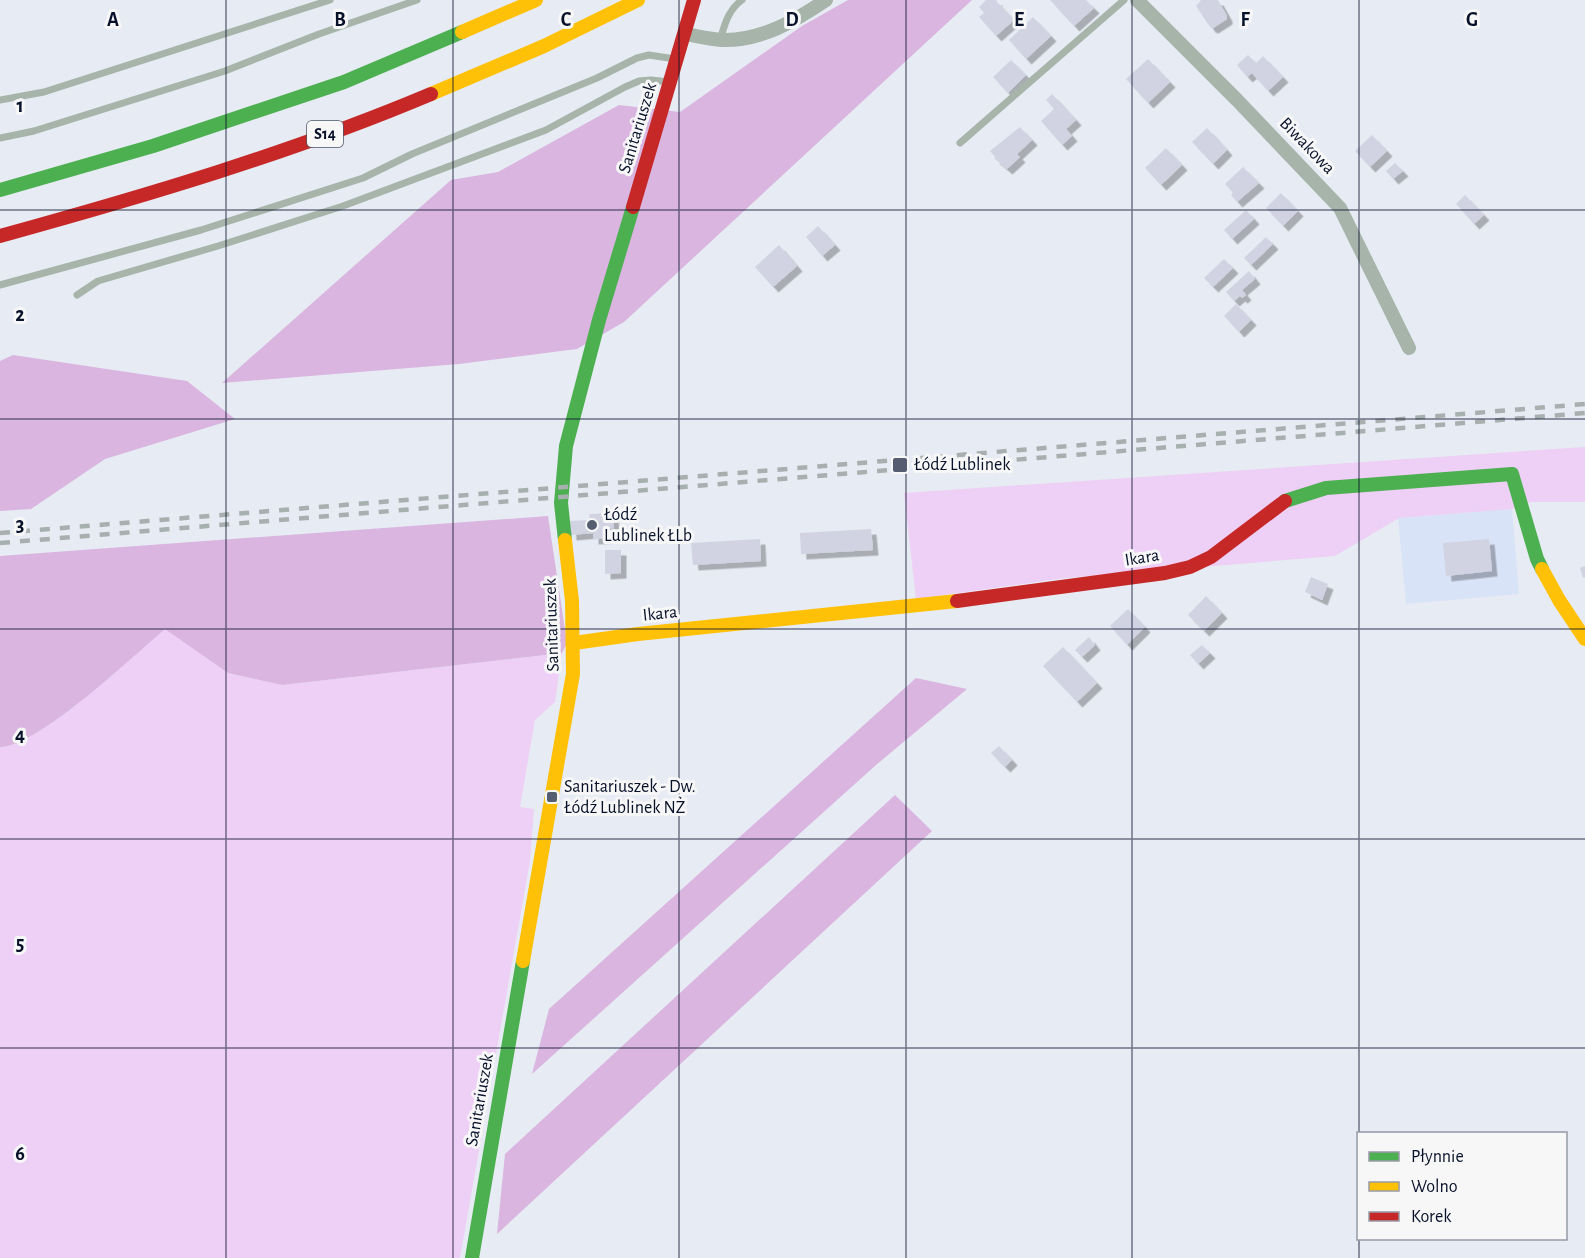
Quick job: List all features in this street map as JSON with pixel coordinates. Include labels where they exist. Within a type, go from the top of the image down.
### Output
[{"type":"main road","name":"S14","points":[[0,190],[153,146],[344,82],[536,0]]},
{"type":"main road","name":"S14","points":[[0,236],[134,199],[299,144],[427,96],[544,46],[638,0]]},
{"type":"main road","name":"Sanitariuszek","points":[[472,1258],[573,674],[574,643],[562,510],[566,446],[599,320],[694,0]]},
{"type":"main road","name":"Ikara","points":[[574,643],[940,603],[1165,573],[1190,567],[1210,557],[1278,504],[1306,492],[1338,487],[1512,474],[1537,559],[1559,600],[1585,639]]},
{"type":"street","points":[[684,34],[720,40],[744,39],[761,35],[793,20],[826,0]]},
{"type":"street","name":"Biwakowa","points":[[1137,0],[1340,208],[1409,348]]},
{"type":"lane","points":[[0,100],[44,92],[330,0]]},
{"type":"lane","points":[[0,138],[34,131],[225,71],[319,34],[417,0]]},
{"type":"lane","points":[[720,40],[727,16],[734,5],[742,0]]},
{"type":"lane","points":[[960,143],[1124,0]]},
{"type":"lane","points":[[0,285],[201,230],[363,178],[412,154],[597,78],[637,58],[649,56],[678,60]]},
{"type":"lane","points":[[77,294],[98,281],[343,206],[491,151],[546,130],[639,81],[671,82]]},
{"type":"shaded area","points":[[848,0],[972,0],[624,322],[577,349],[459,364],[222,383],[451,180],[498,172],[619,105],[680,112],[802,26]]},
{"type":"shaded area","points":[[13,355],[187,381],[235,419],[105,459],[31,509],[0,511],[0,361]]},
{"type":"shaded area","points":[[1585,447],[1585,502],[1531,502],[1512,509],[1399,518],[1335,556],[1065,578],[916,599],[904,493]]},
{"type":"shaded area","points":[[1512,509],[1519,594],[1406,604],[1398,518]]},
{"type":"shaded area","points":[[548,516],[567,643],[562,653],[282,685],[228,673],[165,629],[60,717],[17,743],[0,747],[0,556]]},
{"type":"shaded area","points":[[165,628],[228,673],[282,685],[562,653],[555,702],[535,720],[520,807],[534,809],[530,861],[460,1258],[0,1258],[0,747],[17,743],[60,717],[109,678]]},
{"type":"shaded area","points":[[916,678],[967,689],[876,765],[532,1074],[549,1009]]},
{"type":"shaded area","points":[[895,795],[932,831],[497,1234],[505,1154]]},
{"type":"building","points":[[986,0],[998,0],[996,1],[1014,20],[996,36],[979,17],[984,13],[979,7]]},
{"type":"building","points":[[1050,0],[1086,0],[1094,8],[1074,26]]},
{"type":"building","points":[[1201,0],[1218,0],[1227,19],[1213,28],[1210,27],[1196,6]]},
{"type":"building","points":[[1033,17],[1051,36],[1026,59],[1009,40]]},
{"type":"building","points":[[1248,55],[1256,63],[1263,56],[1283,77],[1268,91],[1252,73],[1247,77],[1237,65]]},
{"type":"building","points":[[1148,59],[1170,82],[1148,103],[1126,79]]},
{"type":"building","points":[[1011,60],[1026,75],[1008,93],[993,77]]},
{"type":"building","points":[[1052,94],[1076,120],[1066,129],[1072,136],[1062,145],[1041,121],[1054,109],[1046,100]]},
{"type":"building","points":[[1020,127],[1032,140],[1017,154],[1020,157],[1007,169],[994,158],[990,151]]},
{"type":"building","points":[[1207,128],[1227,150],[1213,164],[1192,142]]},
{"type":"building","points":[[1372,135],[1387,151],[1370,167],[1355,151]]},
{"type":"building","points":[[1166,148],[1182,165],[1161,185],[1145,168]]},
{"type":"building","points":[[1395,163],[1403,171],[1393,179],[1386,171]]},
{"type":"building","points":[[1243,167],[1259,183],[1237,202],[1225,184]]},
{"type":"building","points":[[1281,193],[1298,211],[1283,226],[1266,208]]},
{"type":"building","points":[[1465,195],[1484,215],[1474,224],[1456,204]]},
{"type":"building","points":[[1246,210],[1254,219],[1232,239],[1224,230]]},
{"type":"building","points":[[818,226],[835,245],[822,256],[806,237]]},
{"type":"building","points":[[1266,237],[1273,244],[1251,265],[1244,258]]},
{"type":"building","points":[[779,245],[797,266],[773,287],[755,267]]},
{"type":"building","points":[[1224,259],[1233,268],[1213,287],[1204,278]]},
{"type":"building","points":[[1249,271],[1255,279],[1242,290],[1246,295],[1234,301],[1226,292]]},
{"type":"building","points":[[1236,304],[1251,320],[1239,332],[1224,316]]},
{"type":"building","name":"Łódź Lublinek ŁLb","points":[[613,513],[614,528],[606,529],[607,538],[593,539],[593,533],[571,535],[570,521],[590,520],[589,514]]},
{"type":"building","points":[[871,529],[873,550],[801,554],[800,533]]},
{"type":"building","points":[[760,539],[761,561],[693,565],[691,543]]},
{"type":"building","points":[[1489,539],[1492,571],[1446,576],[1443,543]]},
{"type":"building","points":[[605,550],[621,550],[621,573],[605,574]]},
{"type":"building","points":[[1585,566],[1585,577],[1583,578],[1580,568]]},
{"type":"building","points":[[1311,577],[1328,584],[1322,600],[1305,592]]},
{"type":"building","points":[[1206,596],[1222,613],[1204,631],[1188,615]]},
{"type":"building","points":[[1128,609],[1145,627],[1127,645],[1110,626]]},
{"type":"building","points":[[1089,637],[1095,645],[1082,657],[1075,650]]},
{"type":"building","points":[[1202,645],[1210,653],[1198,664],[1190,655]]},
{"type":"building","points":[[1063,647],[1097,683],[1077,702],[1043,666]]},
{"type":"building","points":[[999,746],[1012,760],[1005,767],[991,753]]},
{"type":"railway","points":[[0,533],[1585,404]]},
{"type":"railway","points":[[0,543],[1585,413]]},
{"type":"traffic: fast","points":[[0,190],[153,146],[344,82],[462,32]]},
{"type":"traffic: fast","points":[[565,540],[561,503],[566,446],[599,320],[633,207]]},
{"type":"traffic: fast","points":[[1285,501],[1326,488],[1512,474],[1542,569]]},
{"type":"traffic: fast","points":[[472,1258],[523,961]]},
{"type":"traffic: slow","points":[[462,32],[536,0]]},
{"type":"traffic: slow","points":[[431,94],[544,46],[638,0]]},
{"type":"traffic: slow","points":[[523,961],[573,674],[572,601],[565,540]]},
{"type":"traffic: slow","points":[[1542,569],[1585,639]]},
{"type":"traffic: slow","points":[[574,643],[638,634],[957,601]]},
{"type":"traffic: jam","points":[[633,207],[694,0]]},
{"type":"traffic: jam","points":[[0,236],[217,172],[325,135],[431,94]]},
{"type":"traffic: jam","points":[[957,601],[1165,573],[1190,567],[1211,557],[1285,501]]},
{"type":"place","name":"Łódź Lublinek","points":[[900,465]]},
{"type":"place","name":"Łódź Lublinek ŁLb","points":[[592,525]]},
{"type":"place","name":"Sanitariuszek - Dw. Łódź Lublinek NŻ","points":[[552,797]]}]
